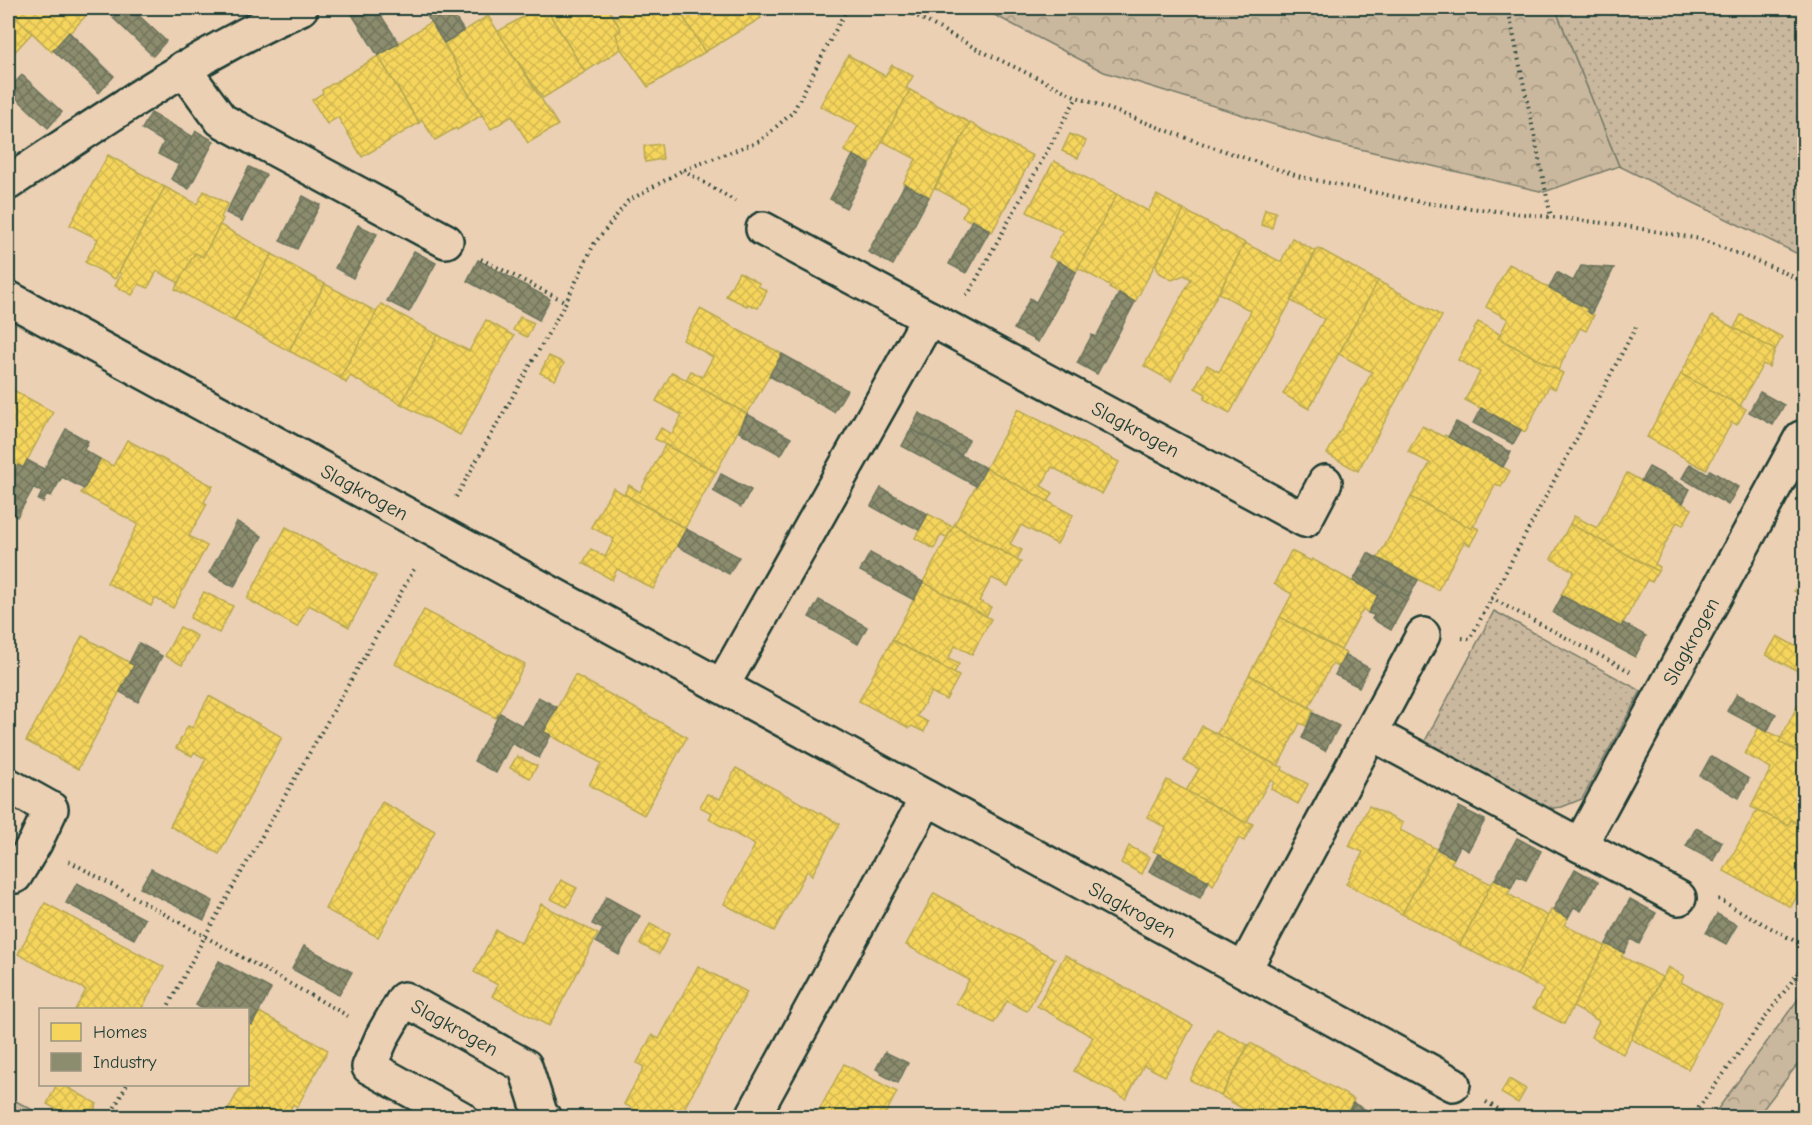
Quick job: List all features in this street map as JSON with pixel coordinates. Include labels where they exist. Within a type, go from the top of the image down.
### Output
[{"type":"street","points":[[8,183],[183,69],[258,27],[301,8]]},
{"type":"street","points":[[183,69],[221,120],[446,241]]},
{"type":"street","name":"Slagkrogen","points":[[763,229],[1305,520],[1325,482]]},
{"type":"street","name":"Slagkrogen","points":[[8,297],[1453,1084]]},
{"type":"street","points":[[722,686],[929,318]]},
{"type":"street","name":"Slagkrogen","points":[[1580,845],[1801,438]]},
{"type":"street","points":[[1244,969],[1423,635]]},
{"type":"street","points":[[1371,732],[1679,898]]},
{"type":"street","points":[[8,785],[51,809],[35,843],[15,876],[8,872]]},
{"type":"street","points":[[752,1118],[927,798]]},
{"type":"street","name":"Slagkrogen","points":[[461,1118],[369,1067],[383,1035],[404,999],[525,1066],[540,1117]]},
{"type":"path","points":[[167,1008],[205,936],[566,302],[594,244],[628,201],[682,170],[760,141],[793,112],[847,8]]},
{"type":"path","points":[[902,8],[977,49],[1077,97],[1301,177],[1425,203],[1613,225],[1700,239],[1804,282]]},
{"type":"path","points":[[1504,8],[1509,13],[1551,217]]},
{"type":"path","points":[[929,318],[969,293],[1077,97]]},
{"type":"path","points":[[682,170],[762,217],[763,229]]},
{"type":"path","points":[[446,241],[566,302]]},
{"type":"path","points":[[1423,635],[1470,639],[1638,323]]},
{"type":"path","points":[[1491,598],[1664,689]]},
{"type":"path","points":[[35,843],[383,1035]]},
{"type":"path","points":[[1679,898],[1710,894],[1804,946]]},
{"type":"path","points":[[1691,1118],[1804,966]]},
{"type":"path","points":[[109,1118],[126,1086]]},
{"type":"green space","points":[[981,8],[1555,8],[1619,166],[1544,192],[1330,142],[1104,72]]},
{"type":"green space","points":[[1555,8],[1804,8],[1804,257],[1619,166]]},
{"type":"green space","points":[[1494,611],[1641,691],[1582,799],[1562,807],[1546,809],[1424,743]]},
{"type":"green space","points":[[1804,991],[1804,1056],[1757,1117],[1712,1117]]},
{"type":"green space","points":[[8,1097],[46,1117],[8,1117]]},
{"type":"building: Homes","points":[[8,8],[16,8],[11,13],[32,33],[8,59]]},
{"type":"building: Homes","points":[[16,8],[93,8],[52,52],[11,13]]},
{"type":"building: Homes","points":[[538,8],[546,8],[585,72],[543,98],[497,32]]},
{"type":"building: Homes","points":[[546,8],[608,8],[621,30],[616,34],[621,49],[585,72]]},
{"type":"building: Homes","points":[[630,8],[678,8],[705,52],[648,87],[621,49],[616,34],[621,30],[614,17]]},
{"type":"building: Homes","points":[[678,8],[755,8],[761,18],[705,52]]},
{"type":"building: Homes","points":[[488,16],[558,125],[528,143],[512,116],[491,129],[459,79],[463,76],[444,43]]},
{"type":"building: Homes","points":[[431,22],[463,76],[459,79],[482,115],[435,140],[422,120],[419,123],[378,56]]},
{"type":"building: Homes","points":[[848,55],[885,76],[892,65],[913,76],[906,88],[910,90],[870,164],[844,151],[858,126],[820,106]]},
{"type":"building: Homes","points":[[378,56],[419,123],[362,157],[338,117],[327,124],[312,100],[323,93],[322,90]]},
{"type":"building: Homes","points":[[910,90],[970,123],[929,197],[903,184],[916,159],[882,141]]},
{"type":"building: Homes","points":[[970,123],[1033,156],[992,232],[962,217],[968,206],[935,188]]},
{"type":"building: Homes","points":[[1070,134],[1086,141],[1078,158],[1062,151]]},
{"type":"building: Homes","points":[[661,144],[663,159],[645,162],[644,146]]},
{"type":"building: Homes","points":[[108,155],[165,187],[115,279],[85,262],[98,239],[70,225]]},
{"type":"building: Homes","points":[[1054,161],[1117,194],[1076,272],[1049,257],[1063,231],[1027,212]]},
{"type":"building: Homes","points":[[165,187],[197,204],[204,191],[228,204],[221,217],[223,219],[203,257],[195,253],[179,283],[157,271],[148,288],[139,284],[132,295],[115,286],[121,274],[119,272]]},
{"type":"building: Homes","points":[[1117,194],[1148,211],[1157,195],[1184,210],[1135,302],[1078,268]]},
{"type":"building: Homes","points":[[1265,209],[1276,212],[1272,228],[1261,225]]},
{"type":"building: Homes","points":[[1184,210],[1245,243],[1171,381],[1144,366],[1191,279],[1184,275],[1172,280],[1158,272],[1156,264]]},
{"type":"building: Homes","points":[[220,225],[272,254],[234,321],[175,289],[195,253],[203,257]]},
{"type":"building: Homes","points":[[1292,238],[1315,251],[1291,301],[1230,413],[1204,399],[1206,394],[1195,388],[1207,365],[1219,372],[1251,311],[1219,293],[1245,243],[1281,262]]},
{"type":"building: Homes","points":[[1318,248],[1378,281],[1309,409],[1283,394],[1324,319],[1291,301]]},
{"type":"building: Homes","points":[[272,254],[325,284],[289,351],[234,321]]},
{"type":"building: Homes","points":[[1509,264],[1588,309],[1587,311],[1594,315],[1586,331],[1580,328],[1558,370],[1498,338],[1508,319],[1486,307]]},
{"type":"building: Homes","points":[[739,272],[759,283],[758,286],[767,291],[758,308],[748,304],[747,306],[726,296]]},
{"type":"building: Homes","points":[[1378,281],[1442,316],[1358,471],[1327,454],[1372,372],[1339,354]]},
{"type":"building: Homes","points":[[325,284],[377,312],[340,378],[289,351]]},
{"type":"building: Homes","points":[[381,304],[438,335],[401,404],[350,376],[346,383],[340,378]]},
{"type":"building: Homes","points":[[700,309],[782,354],[747,414],[686,380],[691,371],[702,377],[713,357],[683,340]]},
{"type":"building: Homes","points":[[1741,315],[1782,337],[1775,350],[1734,328]]},
{"type":"building: Homes","points":[[1712,316],[1775,350],[1769,367],[1763,364],[1740,406],[1681,374]]},
{"type":"building: Homes","points":[[520,317],[534,323],[527,337],[513,330]]},
{"type":"building: Homes","points":[[486,320],[514,336],[460,435],[401,404],[438,335],[469,351]]},
{"type":"building: Homes","points":[[1478,322],[1500,334],[1498,338],[1563,373],[1555,389],[1549,386],[1525,432],[1465,400],[1480,372],[1458,360]]},
{"type":"building: Homes","points":[[549,356],[564,363],[555,380],[540,373]]},
{"type":"building: Homes","points":[[672,372],[747,414],[716,472],[655,439],[661,428],[672,434],[682,415],[656,401]]},
{"type":"building: Homes","points":[[1681,374],[1746,409],[1737,425],[1732,422],[1706,470],[1647,437]]},
{"type":"building: Homes","points":[[8,387],[53,412],[23,468],[18,465],[8,485]]},
{"type":"building: Homes","points":[[1018,409],[1119,462],[1102,494],[1052,467],[1041,486],[1053,493],[1048,502],[986,468]]},
{"type":"building: Homes","points":[[1422,426],[1444,437],[1445,435],[1510,471],[1501,487],[1496,484],[1472,529],[1411,497],[1430,463],[1408,452]]},
{"type":"building: Homes","points":[[127,440],[213,486],[204,502],[207,504],[189,536],[207,546],[173,608],[155,598],[151,606],[107,583],[138,524],[81,493],[100,459],[113,466]]},
{"type":"building: Homes","points":[[665,445],[716,472],[685,528],[624,494],[629,485],[640,492]]},
{"type":"building: Homes","points":[[986,468],[1073,515],[1057,544],[1021,525],[1010,544],[1022,550],[1017,559],[954,525]]},
{"type":"building: Homes","points":[[1627,473],[1692,509],[1683,525],[1677,522],[1655,564],[1660,567],[1658,571],[1570,524],[1574,516],[1597,528]]},
{"type":"building: Homes","points":[[613,488],[686,529],[653,589],[617,569],[612,580],[583,563],[591,549],[605,557],[614,539],[591,527]]},
{"type":"building: Homes","points":[[1411,497],[1472,529],[1473,526],[1479,529],[1470,545],[1464,542],[1438,590],[1378,558]]},
{"type":"building: Homes","points":[[928,514],[953,527],[947,537],[941,535],[934,549],[915,538]]},
{"type":"building: Homes","points":[[1570,524],[1658,571],[1652,582],[1647,580],[1621,627],[1561,595],[1574,571],[1551,559]]},
{"type":"building: Homes","points":[[954,525],[1021,562],[1008,586],[992,578],[979,601],[991,607],[986,616],[923,582]]},
{"type":"building: Homes","points":[[286,527],[376,576],[349,627],[309,605],[297,627],[247,599]]},
{"type":"building: Homes","points":[[1291,551],[1311,561],[1312,559],[1378,595],[1368,613],[1363,609],[1341,650],[1280,617],[1292,594],[1274,584]]},
{"type":"building: Homes","points":[[1804,572],[1804,596],[1794,591]]},
{"type":"building: Homes","points":[[923,582],[991,619],[972,654],[955,646],[948,659],[959,664],[954,673],[892,640]]},
{"type":"building: Homes","points":[[204,592],[233,606],[219,633],[190,618]]},
{"type":"building: Homes","points":[[424,610],[525,664],[496,718],[395,664]]},
{"type":"building: Homes","points":[[1280,617],[1346,653],[1338,667],[1332,664],[1309,707],[1249,675]]},
{"type":"building: Homes","points":[[180,627],[197,636],[182,665],[165,656]]},
{"type":"building: Homes","points":[[82,636],[134,665],[78,769],[26,741]]},
{"type":"building: Homes","points":[[1777,636],[1804,651],[1804,674],[1766,655]]},
{"type":"building: Homes","points":[[892,640],[959,676],[946,700],[931,692],[917,716],[928,722],[924,732],[912,726],[909,728],[859,701]]},
{"type":"building: Homes","points":[[575,675],[687,737],[644,815],[589,785],[601,763],[544,732]]},
{"type":"building: Homes","points":[[1249,675],[1314,710],[1306,726],[1300,723],[1278,766],[1217,734]]},
{"type":"building: Homes","points":[[1804,693],[1804,755],[1779,742]]},
{"type":"building: Homes","points":[[209,696],[282,737],[219,854],[170,826],[206,759],[194,752],[192,756],[176,748],[188,726],[192,728]]},
{"type":"building: Homes","points":[[1202,726],[1283,767],[1282,770],[1308,784],[1298,804],[1271,789],[1274,782],[1270,780],[1246,823],[1186,791],[1199,769],[1184,761]]},
{"type":"building: Homes","points":[[1759,727],[1781,738],[1779,742],[1804,755],[1804,827],[1791,820],[1788,825],[1751,807],[1771,768],[1745,754]]},
{"type":"building: Homes","points":[[517,756],[537,766],[530,778],[510,768]]},
{"type":"building: Homes","points":[[736,768],[840,824],[812,875],[807,871],[774,931],[724,904],[755,845],[709,819],[712,813],[700,807],[707,794],[720,799]]},
{"type":"building: Homes","points":[[1167,780],[1246,823],[1247,821],[1253,824],[1244,841],[1239,838],[1213,885],[1153,851],[1166,828],[1147,817]]},
{"type":"building: Homes","points":[[382,802],[435,831],[378,937],[325,909]]},
{"type":"building: Homes","points":[[1369,806],[1403,823],[1400,830],[1437,849],[1402,914],[1346,884],[1363,852],[1349,846]]},
{"type":"building: Homes","points":[[1757,810],[1788,825],[1791,820],[1804,827],[1804,882],[1791,907],[1724,871]]},
{"type":"building: Homes","points":[[1129,846],[1150,857],[1142,874],[1121,863]]},
{"type":"building: Homes","points":[[1437,849],[1454,858],[1451,863],[1491,884],[1460,945],[1402,914]]},
{"type":"building: Homes","points":[[1494,879],[1511,888],[1508,894],[1548,916],[1517,975],[1460,945]]},
{"type":"building: Homes","points":[[561,880],[577,888],[567,907],[551,899]]},
{"type":"building: Homes","points":[[934,893],[1055,959],[1027,1011],[1007,1001],[994,1023],[956,1003],[969,980],[906,945]]},
{"type":"building: Homes","points":[[45,903],[164,967],[142,1008],[76,1008],[86,990],[18,954]]},
{"type":"building: Homes","points":[[541,904],[598,934],[549,1026],[492,996],[498,985],[474,972],[496,930],[521,943]]},
{"type":"building: Homes","points":[[1551,910],[1568,918],[1564,925],[1605,946],[1564,1024],[1533,1008],[1544,989],[1517,975]]},
{"type":"building: Homes","points":[[650,924],[669,934],[659,954],[640,944]]},
{"type":"building: Homes","points":[[1606,944],[1624,953],[1621,956],[1662,977],[1623,1054],[1591,1037],[1599,1021],[1573,1007]]},
{"type":"building: Homes","points":[[1065,955],[1193,1025],[1165,1076],[1144,1065],[1126,1099],[1074,1071],[1093,1037],[1037,1006]]},
{"type":"building: Homes","points":[[698,966],[747,992],[679,1118],[651,1118],[624,1104],[644,1067],[637,1063],[652,1035],[659,1039]]},
{"type":"building: Homes","points":[[1668,967],[1684,976],[1681,982],[1722,1005],[1688,1069],[1631,1039]]},
{"type":"building: Homes","points":[[259,1012],[328,1050],[297,1107],[293,1104],[286,1118],[234,1118],[226,1114],[241,1086],[249,1086],[249,1024],[252,1025]]},
{"type":"building: Homes","points":[[1217,1029],[1248,1045],[1221,1096],[1190,1080]]},
{"type":"building: Homes","points":[[1250,1043],[1354,1099],[1345,1118],[1259,1118],[1221,1096]]},
{"type":"building: Homes","points":[[844,1064],[897,1092],[883,1118],[815,1118]]},
{"type":"building: Homes","points":[[1509,1079],[1526,1089],[1518,1103],[1501,1093]]},
{"type":"building: Homes","points":[[56,1086],[66,1086],[97,1104],[90,1118],[72,1118],[47,1104]]},
{"type":"building: Industry","points":[[123,8],[131,8],[166,41],[153,56],[113,18]]},
{"type":"building: Industry","points":[[348,8],[376,8],[399,43],[378,56]]},
{"type":"building: Industry","points":[[422,8],[449,8],[464,31],[444,43]]},
{"type":"building: Industry","points":[[69,32],[114,76],[99,93],[53,50]]},
{"type":"building: Industry","points":[[22,75],[62,112],[48,128],[8,90]]},
{"type":"building: Industry","points":[[151,113],[192,136],[177,164],[158,154],[164,142],[142,129]]},
{"type":"building: Industry","points":[[196,131],[214,141],[189,189],[171,179]]},
{"type":"building: Industry","points":[[853,155],[870,164],[846,208],[830,199]]},
{"type":"building: Industry","points":[[249,167],[266,175],[242,221],[226,213]]},
{"type":"building: Industry","points":[[905,184],[929,197],[893,265],[868,252]]},
{"type":"building: Industry","points":[[303,196],[320,205],[297,249],[280,241]]},
{"type":"building: Industry","points":[[972,220],[990,230],[966,273],[949,264]]},
{"type":"building: Industry","points":[[358,225],[377,234],[353,278],[335,268]]},
{"type":"building: Industry","points":[[414,251],[436,263],[409,312],[387,301]]},
{"type":"building: Industry","points":[[478,260],[550,299],[539,320],[467,281]]},
{"type":"building: Industry","points":[[1058,261],[1076,272],[1038,342],[1014,329],[1030,298],[1036,302]]},
{"type":"building: Industry","points":[[1581,266],[1614,268],[1591,314],[1587,311],[1588,309],[1549,288],[1557,272],[1573,281]]},
{"type":"building: Industry","points":[[1119,293],[1135,302],[1097,374],[1077,363],[1092,335],[1096,337]]},
{"type":"building: Industry","points":[[782,354],[847,390],[834,412],[769,376]]},
{"type":"building: Industry","points":[[1760,392],[1784,405],[1773,425],[1749,412]]},
{"type":"building: Industry","points":[[1481,408],[1521,430],[1513,444],[1473,423]]},
{"type":"building: Industry","points":[[919,413],[969,440],[961,455],[911,429]]},
{"type":"building: Industry","points":[[747,414],[791,438],[781,455],[739,432]]},
{"type":"building: Industry","points":[[1456,422],[1511,452],[1503,467],[1448,437]]},
{"type":"building: Industry","points":[[66,429],[88,441],[84,450],[100,459],[84,489],[62,477],[51,496],[47,495],[43,502],[38,500],[42,492],[34,488]]},
{"type":"building: Industry","points":[[911,429],[986,468],[976,486],[902,446]]},
{"type":"building: Industry","points":[[27,460],[44,469],[17,517],[8,511],[8,485],[18,465],[23,468]]},
{"type":"building: Industry","points":[[1690,464],[1707,474],[1710,470],[1738,487],[1728,505],[1682,478]]},
{"type":"building: Industry","points":[[1649,467],[1690,489],[1683,503],[1641,481]]},
{"type":"building: Industry","points":[[721,474],[751,490],[741,507],[713,491]]},
{"type":"building: Industry","points":[[881,488],[928,514],[919,530],[871,506]]},
{"type":"building: Industry","points":[[237,522],[262,536],[234,587],[209,573]]},
{"type":"building: Industry","points":[[686,529],[739,557],[729,574],[677,546]]},
{"type":"building: Industry","points":[[870,553],[923,582],[914,600],[860,571]]},
{"type":"building: Industry","points":[[1368,553],[1418,580],[1409,597],[1359,570]]},
{"type":"building: Industry","points":[[1359,570],[1409,597],[1391,630],[1372,619],[1374,615],[1368,613],[1378,595],[1353,581]]},
{"type":"building: Industry","points":[[1562,596],[1621,627],[1623,623],[1646,636],[1635,657],[1553,613]]},
{"type":"building: Industry","points":[[819,600],[867,627],[858,644],[809,617]]},
{"type":"building: Industry","points":[[139,643],[162,656],[138,702],[120,692],[134,665],[129,663]]},
{"type":"building: Industry","points":[[1345,655],[1369,668],[1359,687],[1335,675]]},
{"type":"building: Industry","points":[[1737,694],[1776,714],[1767,732],[1727,711]]},
{"type":"building: Industry","points":[[538,697],[557,707],[544,732],[551,735],[539,758],[513,744]]},
{"type":"building: Industry","points":[[500,713],[521,725],[496,773],[474,761]]},
{"type":"building: Industry","points":[[1313,713],[1339,726],[1325,751],[1302,738]]},
{"type":"building: Industry","points":[[1711,756],[1749,779],[1739,798],[1700,776]]},
{"type":"building: Industry","points":[[1459,807],[1485,820],[1468,851],[1460,846],[1454,858],[1437,849]]},
{"type":"building: Industry","points":[[1696,828],[1722,842],[1713,861],[1686,846]]},
{"type":"building: Industry","points":[[1517,838],[1541,851],[1526,880],[1517,876],[1511,888],[1495,879]]},
{"type":"building: Industry","points":[[1158,854],[1209,881],[1200,898],[1149,871]]},
{"type":"building: Industry","points":[[151,869],[213,901],[204,920],[140,888]]},
{"type":"building: Industry","points":[[1575,869],[1598,882],[1581,911],[1574,907],[1568,918],[1553,910]]},
{"type":"building: Industry","points":[[77,883],[145,919],[134,939],[66,903]]},
{"type":"building: Industry","points":[[606,897],[640,916],[619,955],[596,942],[603,929],[592,924]]},
{"type":"building: Industry","points":[[1630,899],[1656,913],[1639,944],[1631,939],[1624,953],[1606,944]]},
{"type":"building: Industry","points":[[1717,914],[1737,925],[1726,944],[1706,933]]},
{"type":"building: Industry","points":[[304,946],[352,972],[339,995],[292,969]]},
{"type":"building: Industry","points":[[219,961],[271,989],[252,1025],[249,1024],[249,1008],[201,1008],[196,1005]]},
{"type":"building: Industry","points":[[885,1052],[908,1063],[898,1083],[876,1069]]},
{"type":"building: Industry","points":[[1353,1103],[1370,1112],[1371,1109],[1386,1118],[1345,1118]]}]
